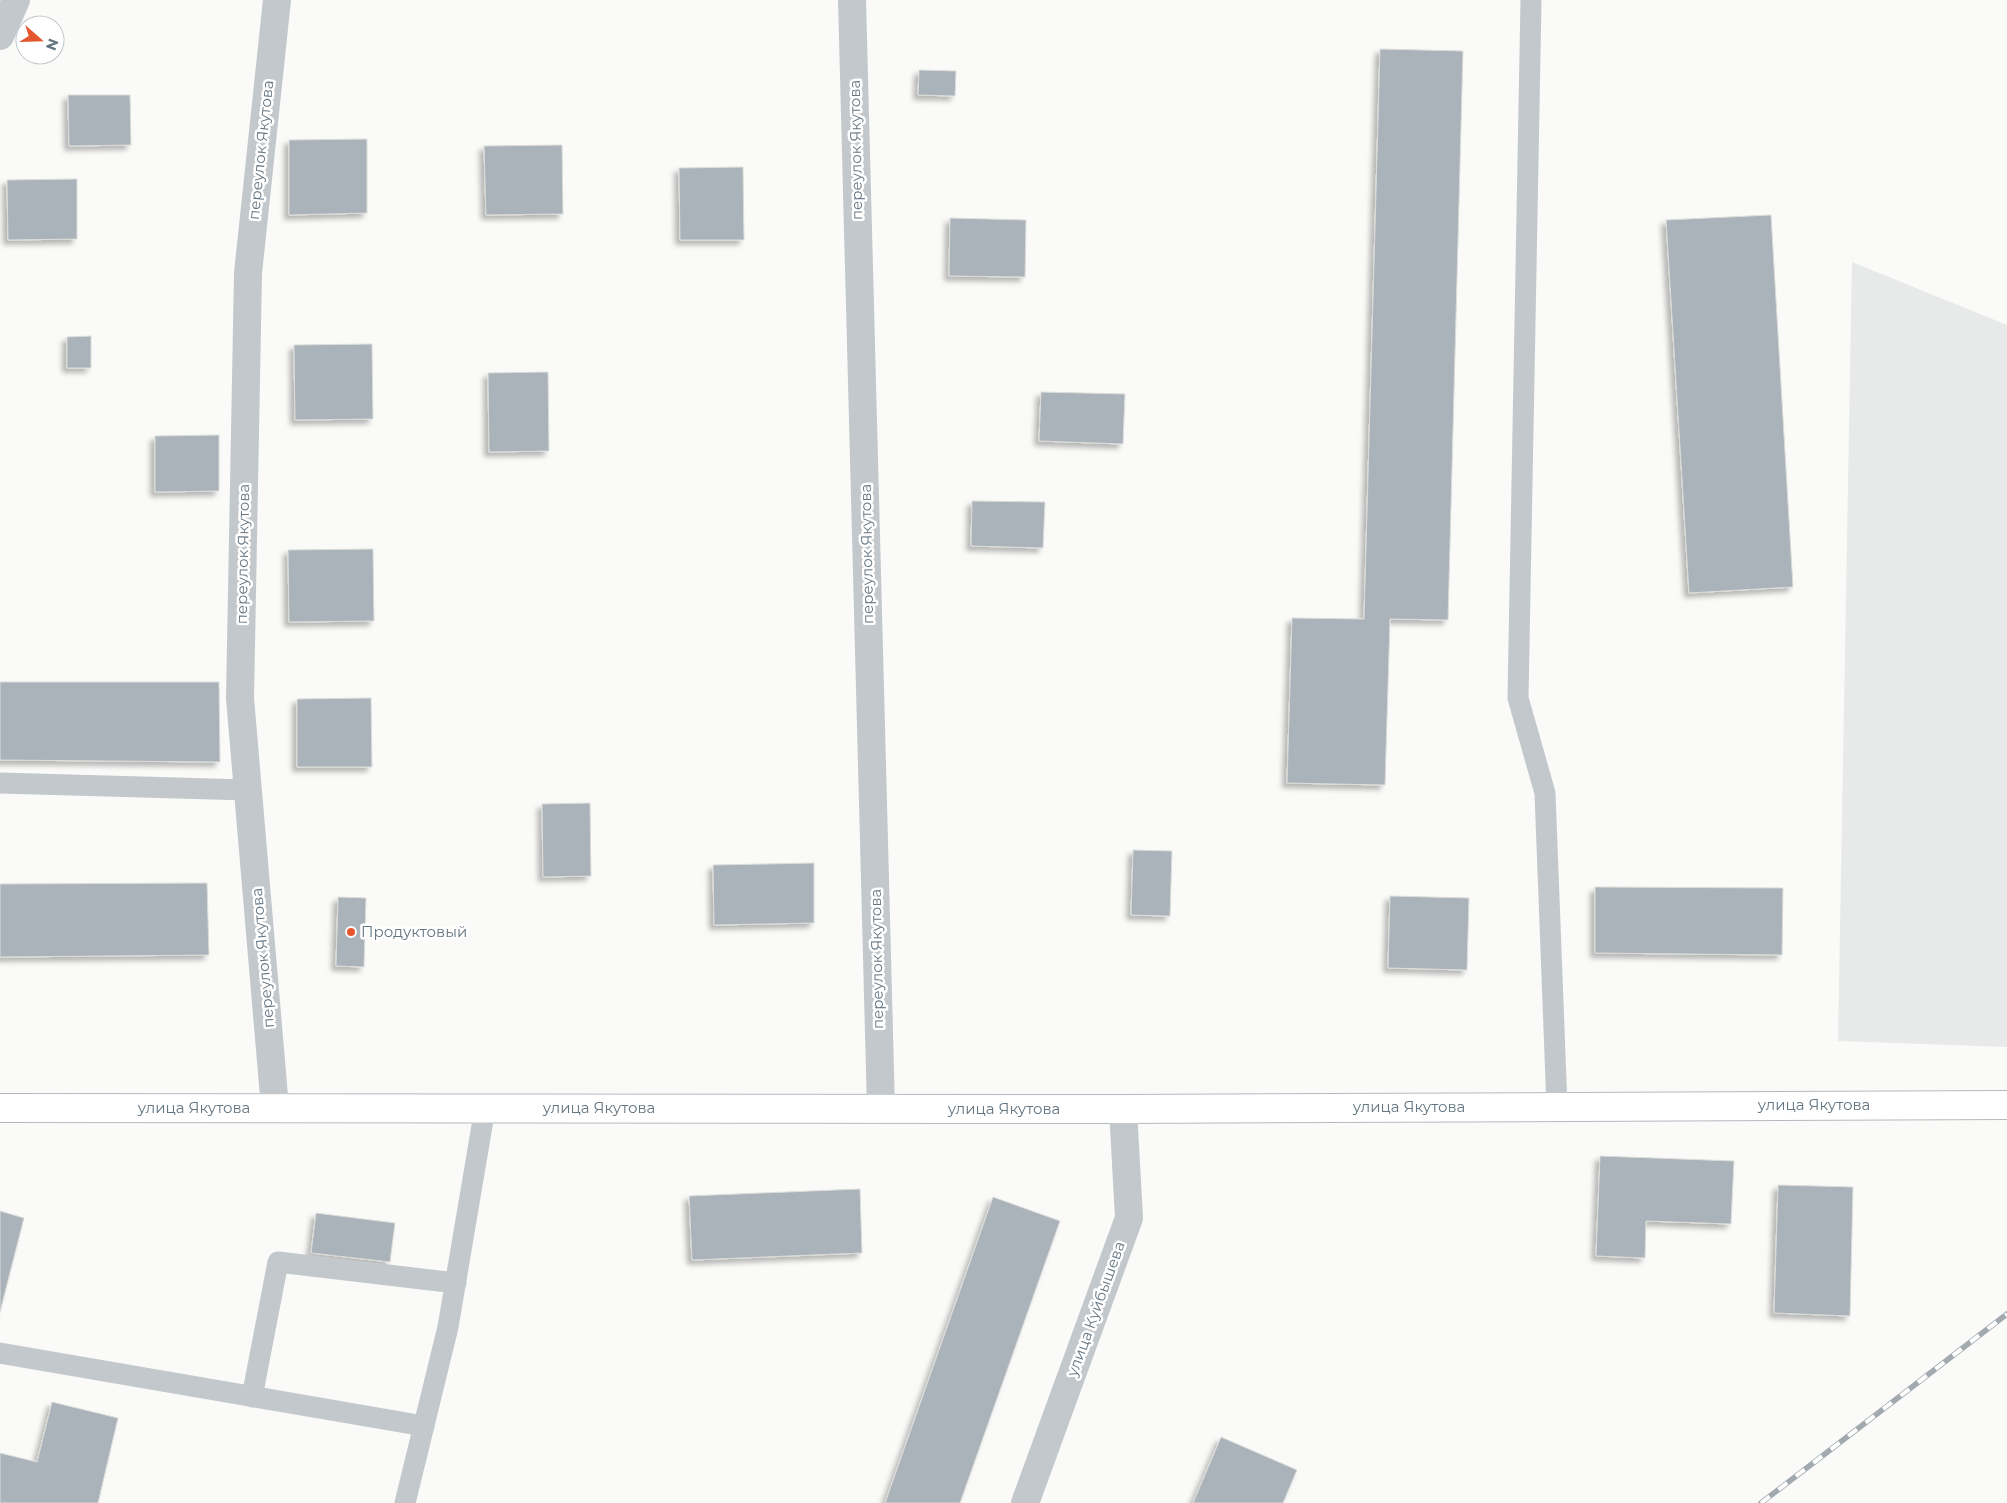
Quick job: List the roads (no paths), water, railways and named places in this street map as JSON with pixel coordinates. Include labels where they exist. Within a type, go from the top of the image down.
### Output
[{"type":"street","points":[[0,36],[16,0]]},
{"type":"street","name":"переулок Якутова","points":[[276,1108],[240,698],[248,273],[277,0]]},
{"type":"street","name":"переулок Якутова","points":[[852,0],[881,1109]]},
{"type":"street","name":"улица Якутова","points":[[0,1111],[276,1108],[881,1109],[2007,1105]]},
{"type":"street","name":"улица Куйбышева","points":[[1025,1503],[1129,1218],[1123,1108]]},
{"type":"lane","points":[[1531,0],[1518,698],[1545,792],[1557,1106]]},
{"type":"lane","points":[[0,783],[248,790]]},
{"type":"lane","points":[[405,1503],[448,1326],[485,1108]]},
{"type":"lane","points":[[252,1397],[278,1262],[456,1283]]},
{"type":"lane","points":[[0,1353],[424,1426]]},
{"type":"railway","points":[[1761,1503],[2007,1314]]},
{"type":"place","name":"Продуктовый","points":[[351,932]]}]
